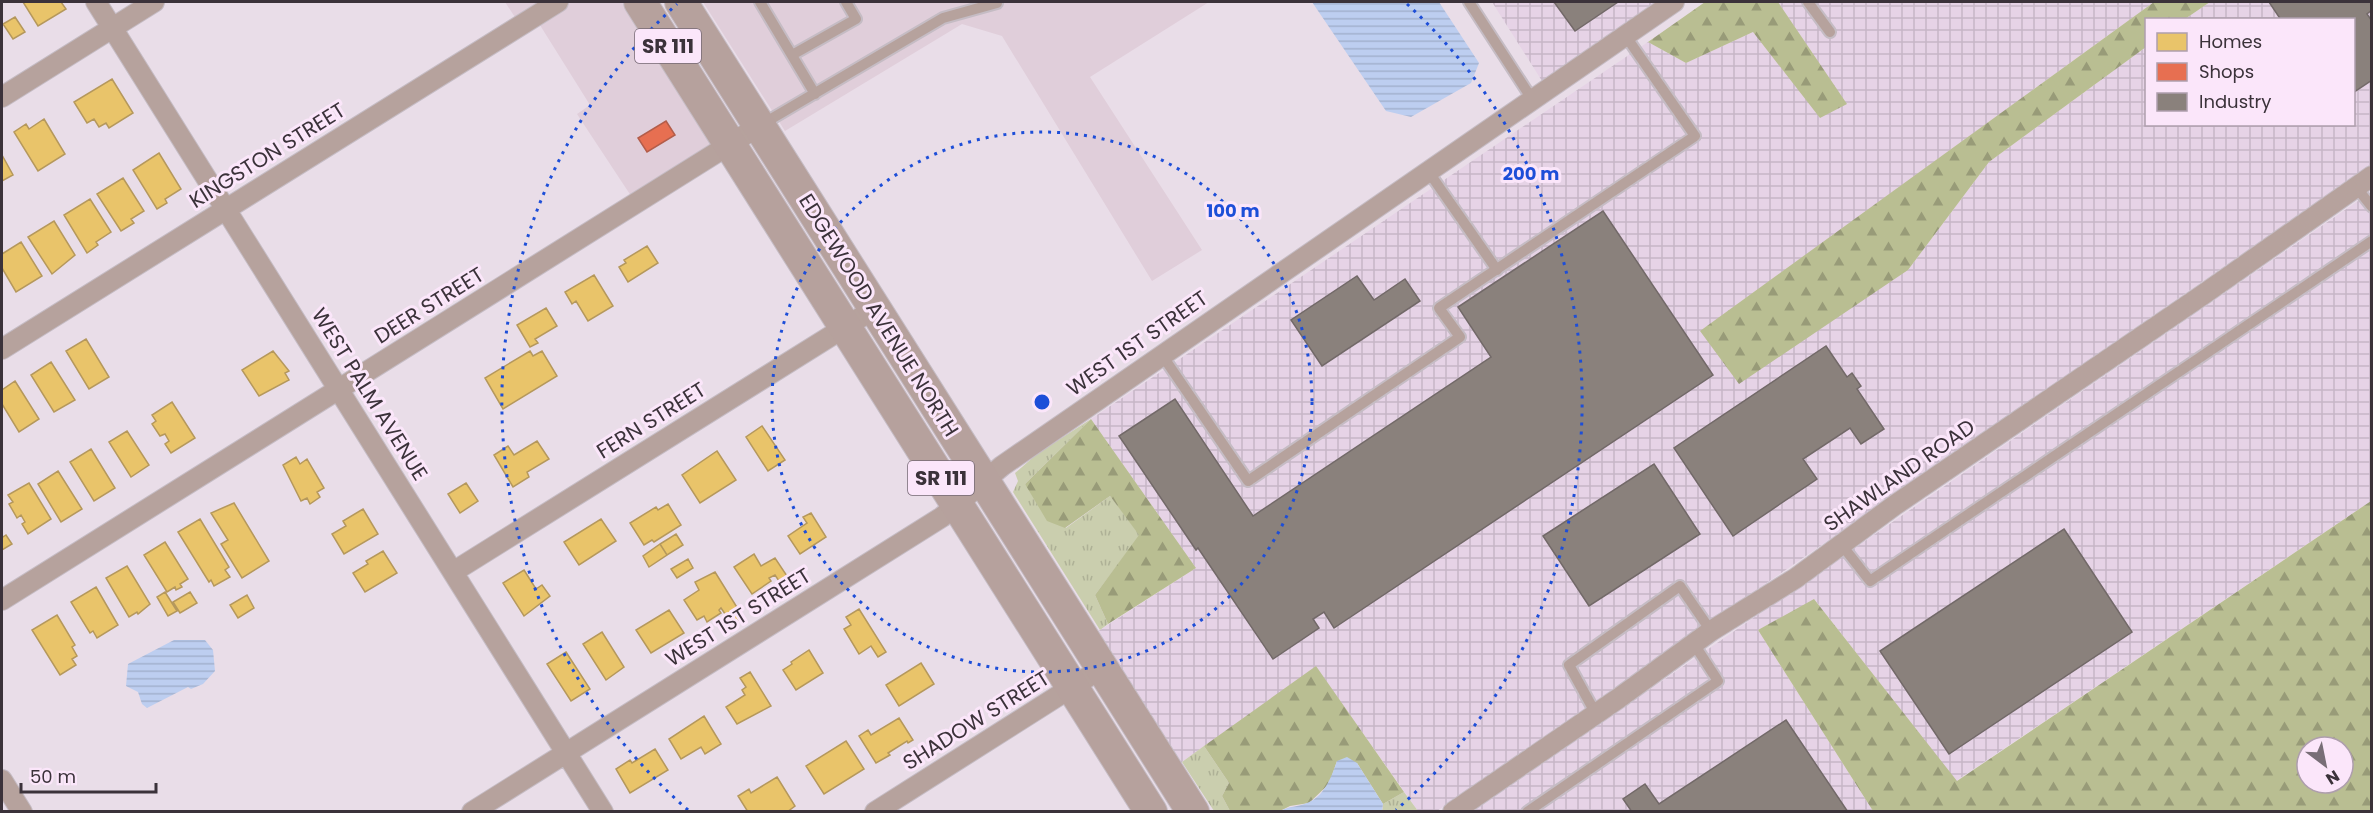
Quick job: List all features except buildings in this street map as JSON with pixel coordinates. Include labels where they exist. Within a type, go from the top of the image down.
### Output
[{"type":"main road","name":"EDGEWOOD AVENUE NORTH","points":[[640,2],[1151,812]]},
{"type":"main road","name":"EDGEWOOD AVENUE NORTH","points":[[681,2],[1193,812]]},
{"type":"street","name":"WEST PALM AVENUE","points":[[96,2],[603,812]]},
{"type":"street","points":[[2,97],[154,2]]},
{"type":"street","name":"KINGSTON STREET","points":[[2,349],[558,2]]},
{"type":"street","name":"WEST 1ST STREET","points":[[472,812],[942,517],[983,480],[1674,2]]},
{"type":"street","name":"DEER STREET","points":[[2,600],[759,126]]},
{"type":"street","name":"SHAWLAND ROAD","points":[[1453,812],[1596,714],[1711,631],[1796,578],[1895,505],[2204,294],[2364,181]]},
{"type":"street","name":"FERN STREET","points":[[453,572],[874,309]]},
{"type":"street","name":"SHADOW STREET","points":[[875,812],[1102,668]]},
{"type":"street","points":[[2,780],[22,812]]},
{"type":"lane","points":[[760,2],[814,94]]},
{"type":"lane","points":[[792,55],[856,19],[846,2]]},
{"type":"lane","points":[[1469,2],[1533,99]]},
{"type":"lane","points":[[1808,2],[1830,32]]},
{"type":"lane","points":[[759,126],[943,18],[997,3]]},
{"type":"lane","points":[[1162,356],[1248,481],[1460,337],[1439,309],[1695,136],[1625,35]]},
{"type":"lane","points":[[1428,171],[1497,270]]},
{"type":"lane","points":[[2364,181],[2372,207]]},
{"type":"lane","points":[[1841,544],[1870,581],[2372,241]]},
{"type":"lane","points":[[1596,714],[1569,665],[1680,586],[1711,631]]},
{"type":"lane","points":[[1527,812],[1718,681],[1694,644]]},
{"type":"shaded area","points":[[505,2],[624,2],[722,158],[639,208],[577,114],[590,105],[538,22],[524,31]]},
{"type":"shaded area","points":[[703,2],[1209,2],[1090,77],[1202,250],[1152,281],[1002,36],[962,24],[785,131]]},
{"type":"shaded area","points":[[1492,2],[1657,2],[1542,81]]},
{"type":"shaded area","points":[[1778,2],[2154,2],[1701,331],[1908,270],[1989,162],[2145,48],[2145,126],[2355,126],[2355,18],[2186,18],[2210,2],[2371,2],[2371,165],[1437,811],[1418,811],[1316,667],[1179,764],[1097,632],[1196,568],[1091,419],[1648,42],[1686,63],[1753,32],[1846,104]]},
{"type":"shaded area","points":[[2371,192],[2371,501],[1956,781],[1815,600],[1758,630],[1873,811],[1472,812]]},
{"type":"green space","points":[[1705,2],[1778,2],[1847,104],[1820,118],[1753,32],[1686,63],[1648,42]]},
{"type":"green space","points":[[2154,2],[2210,2],[2186,18],[2145,18],[2145,48],[1989,162],[1908,270],[1739,384],[1700,331]]},
{"type":"green space","points":[[1091,419],[1025,484],[1066,528],[1110,496],[1140,535],[1095,595],[1108,624],[1100,630],[1013,492],[1018,481],[1015,473],[1037,454]]},
{"type":"green space","points":[[1091,419],[1196,568],[1108,624],[1095,595],[1139,535],[1110,496],[1065,528],[1047,521],[1025,484]]},
{"type":"green space","points":[[2371,501],[2371,811],[1873,811],[1758,630],[1814,599],[1957,781]]},
{"type":"green space","points":[[1316,666],[1404,792],[1383,804],[1357,763],[1337,761],[1329,784],[1309,803],[1290,806],[1280,811],[1230,811],[1222,796],[1229,783],[1204,746]]},
{"type":"green space","points":[[1204,746],[1229,783],[1222,796],[1230,811],[1214,811],[1182,762]]},
{"type":"green space","points":[[1404,792],[1418,811],[1382,812],[1383,804]]},
{"type":"water","points":[[1312,2],[1439,2],[1479,63],[1471,83],[1411,117],[1386,111]]},
{"type":"water","points":[[174,640],[205,640],[213,650],[215,671],[203,684],[191,689],[188,687],[147,708],[142,704],[138,692],[126,686],[128,664]]},
{"type":"water","points":[[1347,757],[1357,763],[1383,804],[1382,811],[1280,811],[1307,803],[1318,796],[1330,779],[1337,761]]}]
